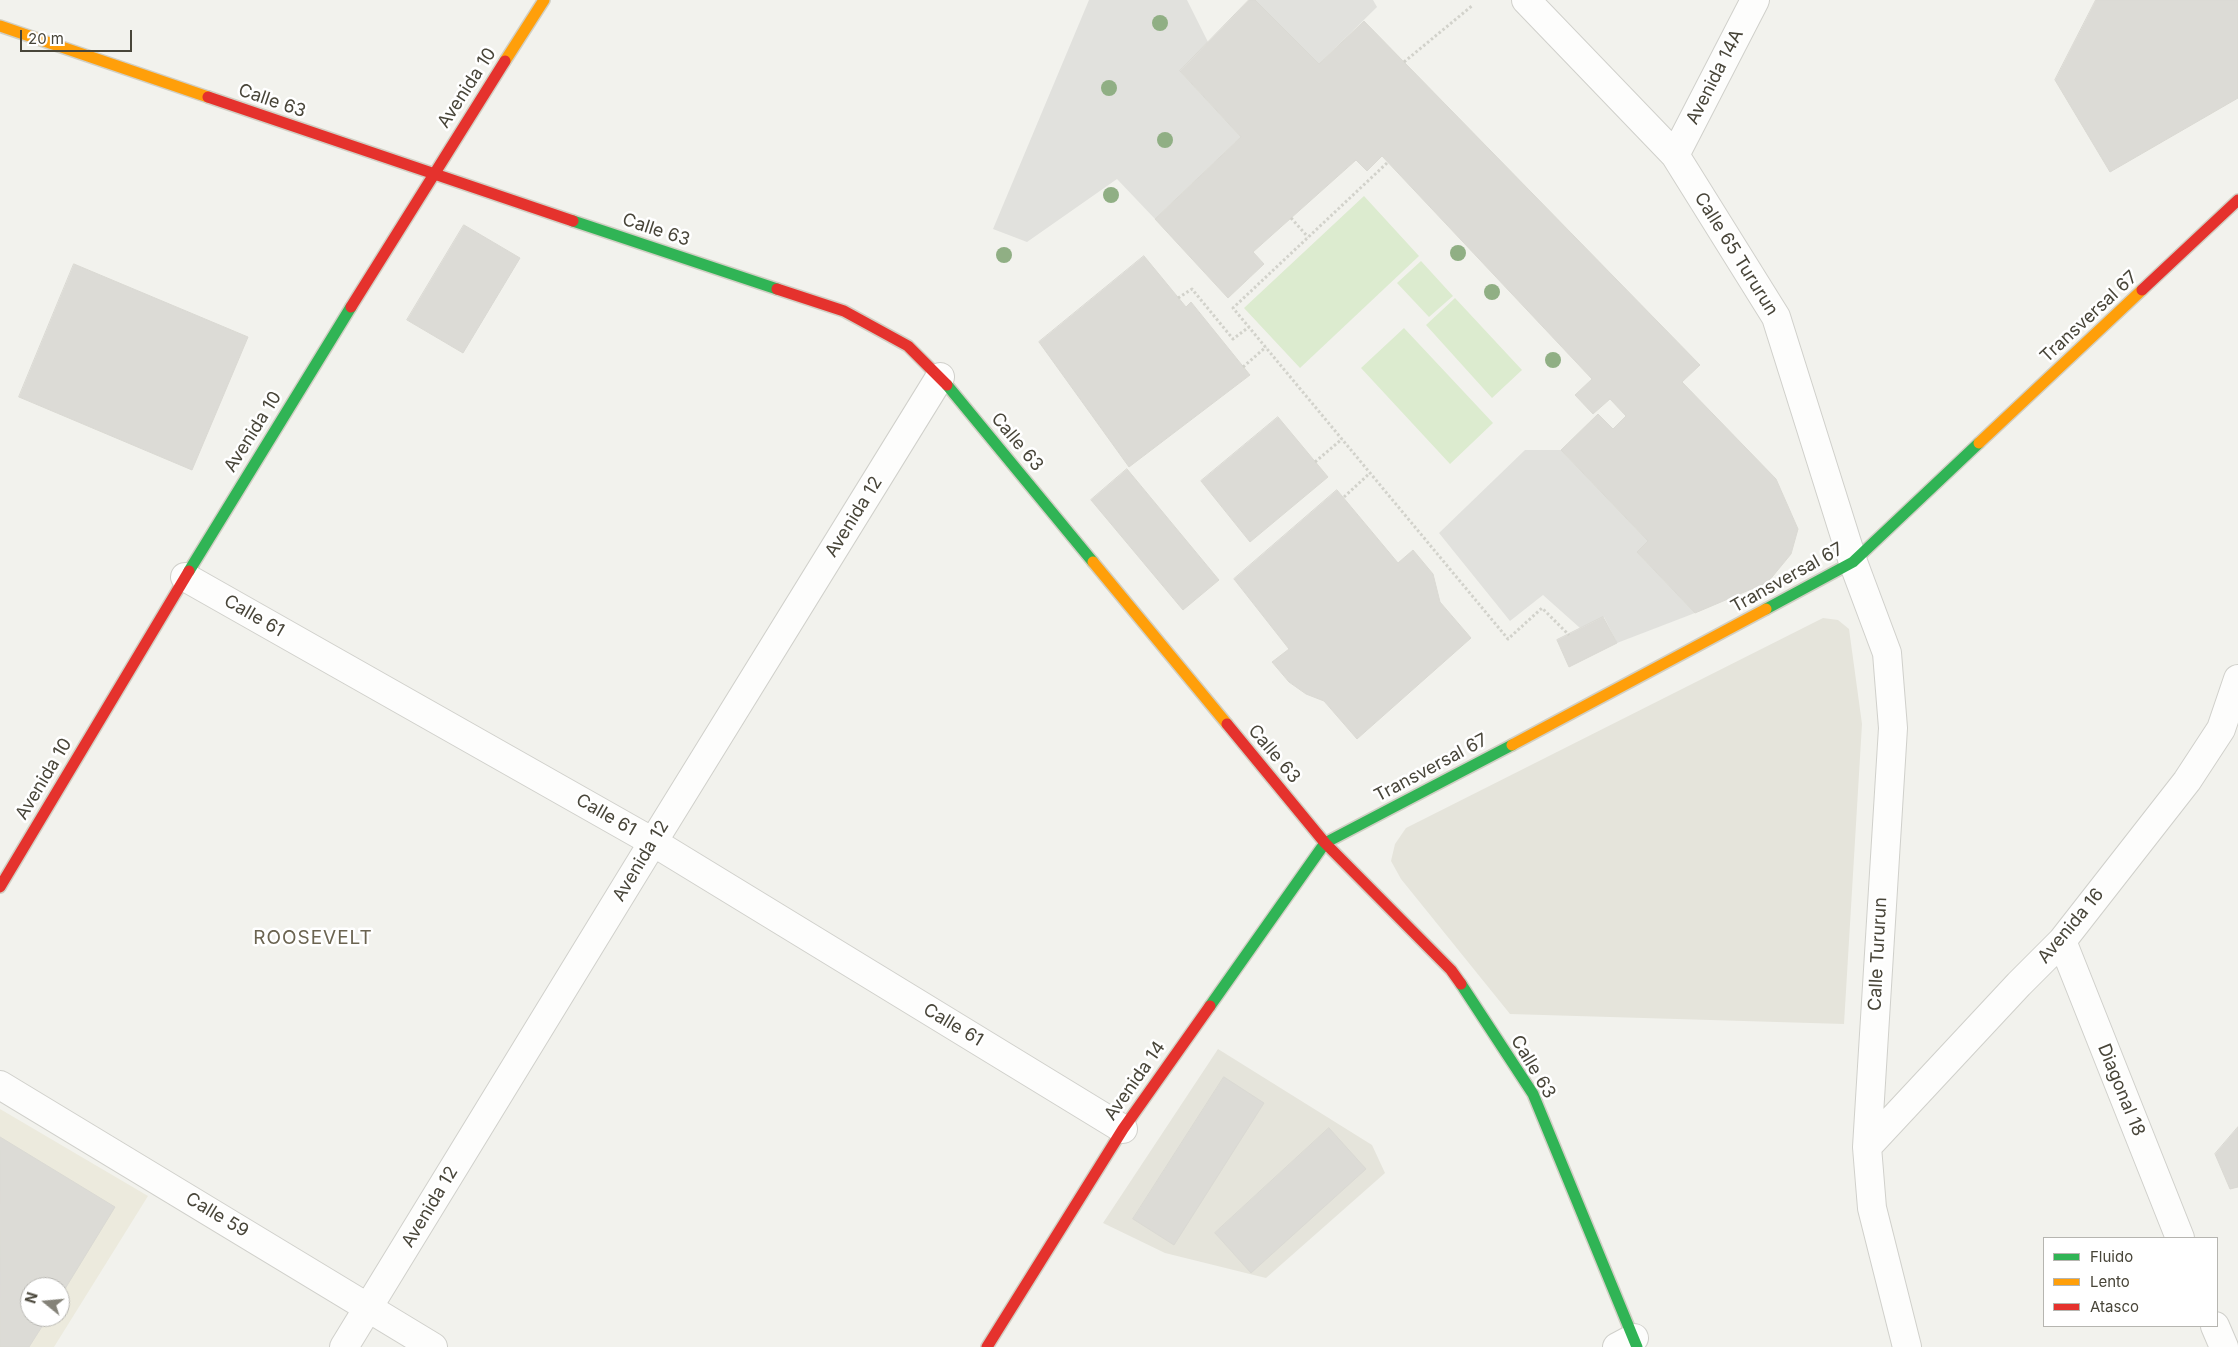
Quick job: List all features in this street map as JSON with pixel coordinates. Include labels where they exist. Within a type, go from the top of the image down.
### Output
[{"type":"street","name":"Avenida 10","points":[[0,887],[184,577],[432,174],[544,0]]},
{"type":"street","name":"Calle 65 Tururun","points":[[1526,0],[1675,155],[1776,317],[1854,562]]},
{"type":"street","name":"Avenida 14A","points":[[1675,155],[1755,0]]},
{"type":"street","name":"Calle 63","points":[[0,26],[432,174],[844,311],[908,346],[940,377],[1325,843],[1451,970],[1533,1094],[1630,1344]]},
{"type":"street","name":"Transversal 67","points":[[1325,843],[1653,671],[1854,562],[2238,200]]},
{"type":"street","name":"Avenida 12","points":[[344,1347],[940,377]]},
{"type":"street","name":"Calle Tururun","points":[[1854,562],[1887,653],[1893,728],[1867,1147],[1872,1208],[1907,1347]]},
{"type":"street","name":"Calle 61","points":[[184,577],[653,842],[1123,1129]]},
{"type":"street","name":"Avenida 16","points":[[1867,1147],[2019,984],[2062,941],[2187,781],[2221,729],[2238,679]]},
{"type":"street","name":"Avenida 14","points":[[987,1347],[1123,1129],[1325,843]]},
{"type":"street","name":"Diagonal 18","points":[[2062,941],[2180,1237]]},
{"type":"street","name":"Calle 59","points":[[0,1085],[433,1347]]},
{"type":"street","points":[[2215,1327],[2224,1347]]},
{"type":"path","points":[[1404,62],[1473,5]]},
{"type":"path","points":[[1387,163],[1233,308],[1508,639],[1542,608],[1569,634]]},
{"type":"path","points":[[1290,218],[1308,236]]},
{"type":"path","points":[[1178,298],[1192,289],[1233,339],[1249,327]]},
{"type":"path","points":[[1243,367],[1266,347]]},
{"type":"path","points":[[1315,462],[1342,439]]},
{"type":"path","points":[[1344,497],[1370,473]]},
{"type":"shaded area","points":[[1089,0],[1187,0],[1208,42],[1180,71],[1241,137],[1155,219],[1117,179],[1027,242],[993,229]]},
{"type":"shaded area","points":[[1255,0],[1373,0],[1377,7],[1319,64]]},
{"type":"shaded area","points":[[1525,450],[1561,450],[1648,541],[1637,552],[1695,613],[1617,643],[1604,617],[1580,628],[1543,595],[1510,621],[1439,533]]},
{"type":"shaded area","points":[[1823,618],[1838,620],[1849,629],[1862,724],[1844,1024],[1510,1014],[1401,879],[1391,861],[1395,844],[1406,828]]},
{"type":"shaded area","points":[[1218,1049],[1372,1145],[1385,1173],[1266,1278],[1165,1253],[1103,1223]]},
{"type":"shaded area","points":[[0,1109],[148,1196],[70,1321],[70,1277],[20,1277],[20,1327],[66,1327],[54,1347],[0,1347]]},
{"type":"green space","points":[[1364,196],[1419,256],[1300,368],[1244,308]]},
{"type":"green space","points":[[1421,261],[1453,296],[1429,317],[1397,283]]},
{"type":"green space","points":[[1455,298],[1522,370],[1492,398],[1426,325]]},
{"type":"green space","points":[[1404,328],[1493,423],[1450,464],[1361,368]]},
{"type":"building","points":[[1249,0],[1255,0],[1319,64],[1364,21],[1700,365],[1682,382],[1776,479],[1798,529],[1791,554],[1768,582],[1695,613],[1637,552],[1648,541],[1561,450],[1598,414],[1613,429],[1626,416],[1610,399],[1593,414],[1575,395],[1592,379],[1382,156],[1367,171],[1356,160],[1253,252],[1264,264],[1228,298],[1155,219],[1241,137],[1180,71]]},
{"type":"building","points":[[2096,0],[2238,0],[2238,98],[2110,172],[2055,80]]},
{"type":"building","points":[[464,225],[520,258],[463,353],[407,320]]},
{"type":"building","points":[[1144,256],[1186,307],[1191,302],[1250,375],[1129,467],[1039,342]]},
{"type":"building","points":[[74,264],[248,337],[192,470],[19,397]]},
{"type":"building","points":[[1278,417],[1328,477],[1250,542],[1201,481]]},
{"type":"building","points":[[1127,469],[1219,580],[1183,610],[1091,500]]},
{"type":"building","points":[[1337,490],[1398,563],[1413,550],[1433,574],[1440,602],[1471,638],[1357,739],[1324,701],[1306,694],[1289,682],[1272,662],[1289,649],[1234,579]]},
{"type":"building","points":[[1603,617],[1617,643],[1569,667],[1557,640]]},
{"type":"building","points":[[1224,1077],[1264,1103],[1174,1245],[1133,1219]]},
{"type":"building","points":[[2238,1127],[2238,1187],[2230,1189],[2215,1154]]},
{"type":"building","points":[[1329,1128],[1366,1169],[1251,1273],[1215,1233]]},
{"type":"building","points":[[0,1137],[115,1207],[70,1281],[70,1277],[20,1277],[20,1327],[42,1327],[29,1347],[0,1347]]},
{"type":"traffic: fast","points":[[573,221],[777,289]]},
{"type":"traffic: fast","points":[[189,571],[351,307]]},
{"type":"traffic: fast","points":[[947,385],[1093,562]]},
{"type":"traffic: fast","points":[[1766,609],[1853,562],[1979,443]]},
{"type":"traffic: fast","points":[[1210,1006],[1325,843],[1512,745]]},
{"type":"traffic: fast","points":[[1461,984],[1533,1094],[1637,1347]]},
{"type":"traffic: slow","points":[[505,61],[544,0]]},
{"type":"traffic: slow","points":[[0,26],[208,97]]},
{"type":"traffic: slow","points":[[1979,443],[2142,290]]},
{"type":"traffic: slow","points":[[1093,562],[1227,724]]},
{"type":"traffic: slow","points":[[1512,745],[1766,609]]},
{"type":"traffic: jam","points":[[351,307],[505,61]]},
{"type":"traffic: jam","points":[[208,97],[573,221]]},
{"type":"traffic: jam","points":[[2142,290],[2238,200]]},
{"type":"traffic: jam","points":[[777,289],[844,311],[908,346],[947,385]]},
{"type":"traffic: jam","points":[[0,887],[189,571]]},
{"type":"traffic: jam","points":[[1227,724],[1325,843],[1451,970],[1461,984]]},
{"type":"traffic: jam","points":[[987,1347],[1123,1129],[1210,1006]]},
{"type":"district","name":"ROOSEVELT","points":[[313,938]]}]
